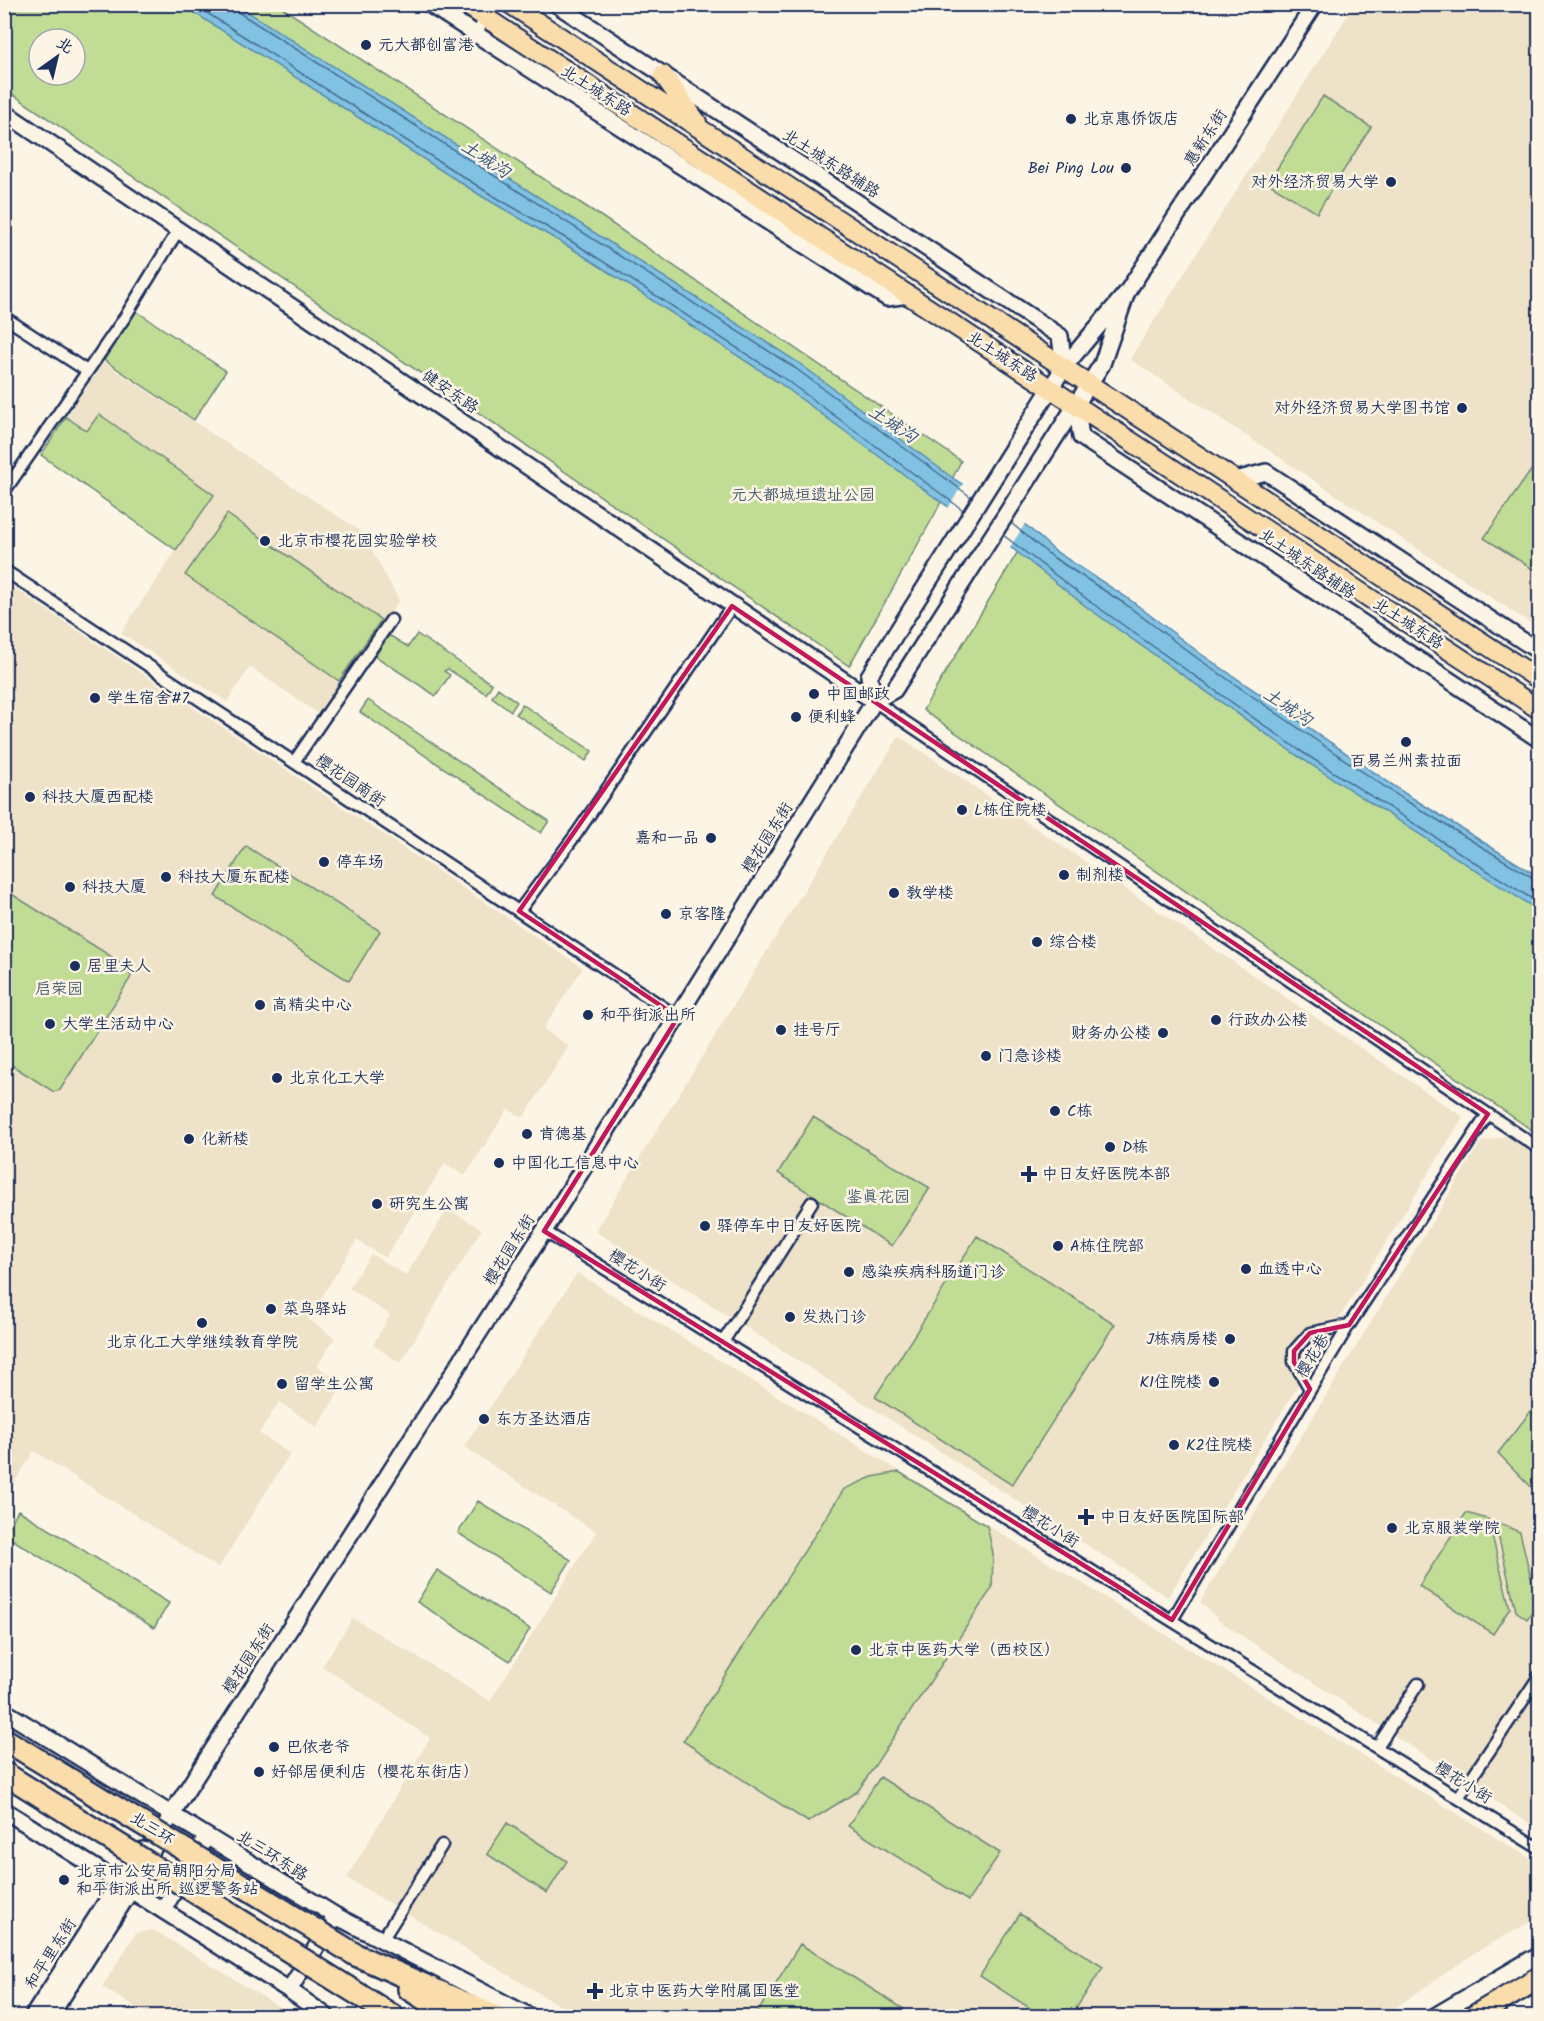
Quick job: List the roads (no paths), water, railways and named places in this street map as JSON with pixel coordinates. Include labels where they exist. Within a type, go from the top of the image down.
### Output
[{"type":"highway","name":"北三环","points":[[4,1738],[451,2016]]},
{"type":"highway","name":"北三环","points":[[4,1773],[393,2016]]},
{"type":"highway","points":[[356,1955],[494,2016]]},
{"type":"highway","points":[[318,1969],[378,2016]]},
{"type":"highway","points":[[1487,2013],[1539,1979]]},
{"type":"main road","name":"北土城东路","points":[[465,4],[490,11],[908,295],[1539,710]]},
{"type":"main road","name":"北土城东路","points":[[510,4],[1539,680]]},
{"type":"main road","points":[[663,75],[704,131]]},
{"type":"street","points":[[429,4],[887,298],[908,295]]},
{"type":"street","name":"北土城东路辅路","points":[[556,4],[1060,336],[1064,367]]},
{"type":"street","name":"惠新东街","points":[[1050,388],[1064,367],[1128,292],[1314,4]]},
{"type":"street","points":[[475,35],[490,11]]},
{"type":"street","name":"健安东路","points":[[4,112],[874,701]]},
{"type":"street","points":[[4,492],[125,317],[179,229]]},
{"type":"street","name":"惠新东街","points":[[1076,405],[1102,363],[1128,292]]},
{"type":"street","points":[[4,317],[87,371]]},
{"type":"street","points":[[1050,388],[869,676],[874,701],[1539,1149]]},
{"type":"street","name":"北土城东路辅路","points":[[1076,405],[1082,437],[1539,740]]},
{"type":"street","name":"樱花园东街","points":[[125,1886],[544,1231],[874,701],[894,690],[1076,405]]},
{"type":"street","points":[[1236,480],[1266,472],[1539,651]]},
{"type":"street","name":"樱花园南街","points":[[4,570],[678,1017]]},
{"type":"street","points":[[519,911],[578,833],[732,606]]},
{"type":"street","points":[[294,762],[392,620]]},
{"type":"street","name":"樱花巷","points":[[1172,1620],[1349,1326],[1488,1114]]},
{"type":"street","points":[[723,1342],[812,1202]]},
{"type":"street","name":"樱花小街","points":[[544,1231],[1539,1849]]},
{"type":"street","points":[[1310,1389],[1294,1362],[1294,1351],[1310,1333],[1349,1326]]},
{"type":"street","points":[[1458,1798],[1539,1675]]},
{"type":"street","points":[[1377,1747],[1418,1684]]},
{"type":"street","name":"北三环东路","points":[[4,1712],[336,1916],[529,2016]]},
{"type":"street","points":[[4,1810],[289,1990],[326,2016]]},
{"type":"street","points":[[163,1910],[206,1837]]},
{"type":"street","points":[[382,1940],[442,1845]]},
{"type":"street","name":"和平里东街","points":[[33,2016],[125,1886]]},
{"type":"street","name":"和平里东街","points":[[50,2016],[125,1886]]},
{"type":"street","points":[[289,1990],[336,1916]]},
{"type":"street","points":[[1435,2016],[1539,1954]]},
{"type":"water","points":[[182,5],[237,5],[799,363],[954,479],[1027,526],[1055,551],[1129,599],[1201,654],[1406,794],[1539,877],[1539,911],[1296,755],[1088,608],[1013,549],[941,502],[778,382],[576,251],[483,197]]},
{"type":"place","name":"元大都创富港","points":[[366,45]]},
{"type":"place","name":"北京惠侨饭店","points":[[1071,119]]},
{"type":"place","name":"Bei Ping Lou","points":[[1126,168]]},
{"type":"place","name":"对外经济贸易大学","points":[[1391,182]]},
{"type":"place","name":"对外经济贸易大学图书馆","points":[[1462,408]]},
{"type":"place","name":"北京市樱花园实验学校","points":[[265,541]]},
{"type":"place","name":"中国邮政","points":[[814,694]]},
{"type":"place","name":"学生宿舍#7","points":[[95,698]]},
{"type":"place","name":"便利蜂","points":[[796,717]]},
{"type":"place","name":"百易兰州素拉面","points":[[1406,742]]},
{"type":"place","name":"科技大厦西配楼","points":[[30,797]]},
{"type":"place","name":"L栋住院楼","points":[[962,810]]},
{"type":"place","name":"嘉和一品","points":[[711,838]]},
{"type":"place","name":"停车场","points":[[324,862]]},
{"type":"place","name":"制剂楼","points":[[1064,875]]},
{"type":"place","name":"科技大厦东配楼","points":[[166,877]]},
{"type":"place","name":"科技大厦","points":[[70,887]]},
{"type":"place","name":"教学楼","points":[[894,893]]},
{"type":"place","name":"京客隆","points":[[666,914]]},
{"type":"place","name":"综合楼","points":[[1037,942]]},
{"type":"place","name":"居里夫人","points":[[75,966]]},
{"type":"place","name":"高精尖中心","points":[[260,1005]]},
{"type":"place","name":"和平街派出所","points":[[588,1015]]},
{"type":"place","name":"行政办公楼","points":[[1216,1020]]},
{"type":"place","name":"大学生活动中心","points":[[50,1024]]},
{"type":"place","name":"挂号厅","points":[[781,1030]]},
{"type":"place","name":"财务办公楼","points":[[1163,1033]]},
{"type":"place","name":"门急诊楼","points":[[986,1056]]},
{"type":"place","name":"北京化工大学","points":[[277,1078]]},
{"type":"place","name":"C栋","points":[[1055,1111]]},
{"type":"place","name":"肯德基","points":[[527,1134]]},
{"type":"place","name":"化新楼","points":[[189,1139]]},
{"type":"place","name":"D栋","points":[[1110,1147]]},
{"type":"place","name":"中国化工信息中心","points":[[499,1163]]},
{"type":"place","name":"中日友好医院本部","points":[[1029,1174]]},
{"type":"place","name":"研究生公寓","points":[[377,1204]]},
{"type":"place","name":"驿停车中日友好医院","points":[[705,1226]]},
{"type":"place","name":"A栋住院部","points":[[1058,1246]]},
{"type":"place","name":"血透中心","points":[[1246,1269]]},
{"type":"place","name":"感染疾病科肠道门诊","points":[[849,1272]]},
{"type":"place","name":"菜鸟驿站","points":[[271,1309]]},
{"type":"place","name":"发热门诊","points":[[790,1317]]},
{"type":"place","name":"北京化工大学继续教育学院","points":[[202,1323]]},
{"type":"place","name":"J栋病房楼","points":[[1230,1339]]},
{"type":"place","name":"K1住院楼","points":[[1214,1382]]},
{"type":"place","name":"留学生公寓","points":[[282,1384]]},
{"type":"place","name":"东方圣达酒店","points":[[484,1419]]},
{"type":"place","name":"K2住院楼","points":[[1174,1445]]},
{"type":"place","name":"中日友好医院国际部","points":[[1086,1517]]},
{"type":"place","name":"北京服装学院","points":[[1392,1528]]},
{"type":"place","name":"北京中医药大学（西校区）","points":[[856,1650]]},
{"type":"place","name":"巴依老爷","points":[[274,1747]]},
{"type":"place","name":"好邻居便利店（樱花东街店）","points":[[259,1772]]},
{"type":"place","name":"北京市公安局朝阳分局 和平街派出所 巡逻警务站","points":[[64,1880]]},
{"type":"place","name":"北京中医药大学附属国医堂","points":[[595,1991]]},
{"type":"water label","name":"土城沟","points":[[485,160]]},
{"type":"water label","name":"土城沟","points":[[892,425]]},
{"type":"water label","name":"土城沟","points":[[1287,708]]},
{"type":"park label","name":"元大都城垣遗址公园","points":[[803,495]]},
{"type":"park label","name":"启荣园","points":[[59,989]]},
{"type":"park label","name":"鉴真花园","points":[[878,1197]]}]
